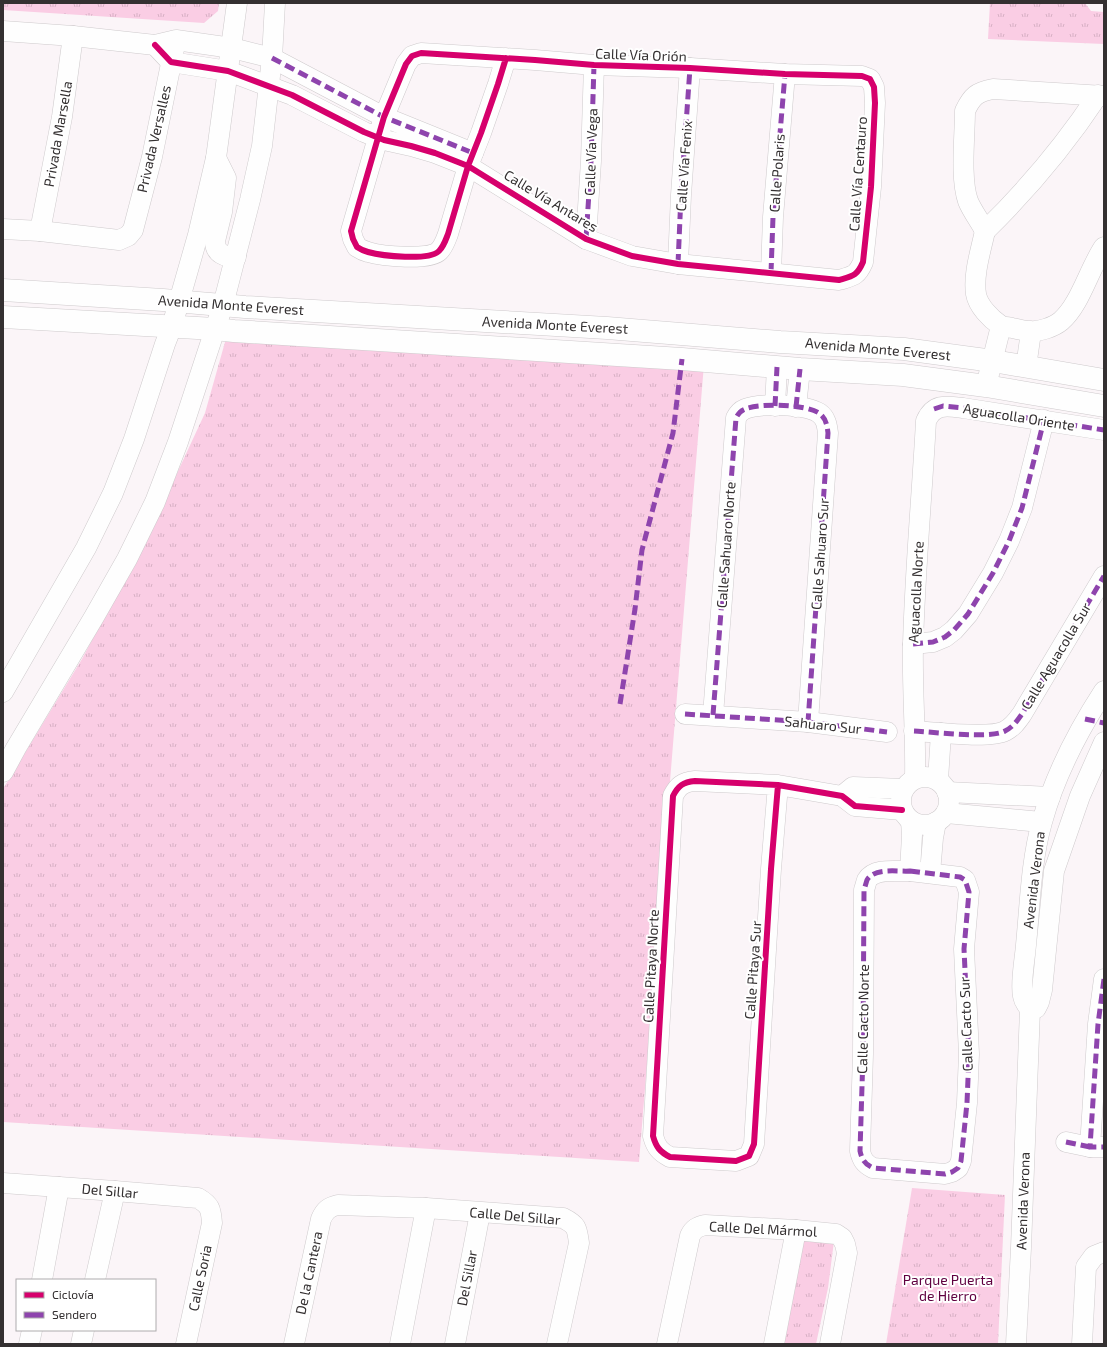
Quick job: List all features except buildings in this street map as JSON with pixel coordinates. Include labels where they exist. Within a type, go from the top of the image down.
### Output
[{"type":"main road","name":"Avenida Monte Everest","points":[[3,290],[607,328],[780,342],[904,349],[993,361],[1104,380]]},
{"type":"main road","name":"Avenida Monte Everest","points":[[3,317],[172,326],[903,375],[986,386],[1104,406]]},
{"type":"main road","points":[[777,367],[780,342]]},
{"type":"street","points":[[3,692],[86,548],[113,493],[134,439],[172,326],[198,235],[216,158],[237,3]]},
{"type":"street","points":[[3,772],[10,743],[94,617],[124,565],[155,502],[178,442],[223,305],[262,146],[272,58],[275,3]]},
{"type":"street","points":[[3,31],[73,36],[155,45],[176,40]]},
{"type":"street","name":"Privada Marsella","points":[[40,231],[62,117],[73,36]]},
{"type":"street","name":"Calle Vía Antares","points":[[176,40],[232,48],[272,58],[384,117],[470,159],[586,239],[632,256],[678,264],[839,280],[850,277],[859,272]]},
{"type":"street","name":"Privada Versalles","points":[[40,231],[119,240],[128,236],[133,230],[152,157],[176,40]]},
{"type":"street","points":[[155,45],[172,62]]},
{"type":"street","name":"Calle Vía Orión","points":[[384,117],[406,64],[412,56],[421,53],[506,58],[594,66],[690,68],[785,74],[862,76],[870,79]]},
{"type":"street","points":[[384,117],[352,231],[353,239],[357,247],[367,252],[376,254],[418,257],[431,255],[439,251],[448,234],[470,159],[481,132],[506,58]]},
{"type":"street","name":"Calle Vía Antares","points":[[172,62],[228,71],[269,85],[379,138],[435,153],[470,159]]},
{"type":"street","name":"Calle Vía Vega","points":[[586,239],[591,161],[594,66]]},
{"type":"street","name":"Calle Vía Fenix","points":[[678,264],[681,194],[690,68]]},
{"type":"street","name":"Calle Polaris","points":[[771,273],[785,74]]},
{"type":"street","name":"Calle Vía Centauro","points":[[859,272],[863,262],[871,187],[875,103],[874,87],[870,79]]},
{"type":"street","points":[[985,231],[969,202],[964,176],[965,111],[975,94],[993,89],[1101,95]]},
{"type":"street","points":[[1101,95],[1053,158],[1010,206],[985,231],[976,277],[976,295],[981,306],[1001,326],[1031,332],[1046,329],[1061,321],[1072,308],[1097,257],[1104,247]]},
{"type":"street","points":[[216,158],[226,178],[222,212],[215,245],[221,255],[226,257],[236,257]]},
{"type":"street","points":[[3,229],[40,231]]},
{"type":"street","points":[[986,386],[1001,326]]},
{"type":"street","points":[[1026,367],[1031,332]]},
{"type":"street","points":[[777,367],[785,406]]},
{"type":"street","points":[[785,406],[800,369]]},
{"type":"street","name":"Calle Sahuaro Norte","points":[[713,715],[734,426],[736,418],[740,412],[745,409],[785,406]]},
{"type":"street","name":"Calle Sahuaro Sur","points":[[785,406],[819,413],[824,418],[828,432],[808,722]]},
{"type":"street","name":"Aguacolla Oriente","points":[[934,409],[943,406],[963,408],[1104,430]]},
{"type":"street","name":"Aguacolla Norte","points":[[909,784],[916,750],[914,731],[913,644],[926,421],[929,414],[934,409]]},
{"type":"street","points":[[913,644],[933,642],[945,637],[954,630],[968,614],[993,573],[1009,541],[1022,508],[1044,420]]},
{"type":"street","name":"Calle Aguacolla Sur","points":[[941,733],[990,735],[1004,732],[1013,726],[1022,714],[1104,576]]},
{"type":"street","name":"Avenida Verona","points":[[1016,1344],[1030,1009],[1023,996],[1023,975],[1034,858],[1041,822],[1068,753],[1095,721],[1104,691]]},
{"type":"street","name":"Sahuaro Sur","points":[[685,714],[808,722],[887,732]]},
{"type":"street","points":[[914,731],[941,733],[942,786]]},
{"type":"street","name":"Avenida Verona","points":[[1030,1009],[1036,1008],[1040,1002],[1054,871],[1080,796],[1104,742]]},
{"type":"street","points":[[922,776],[930,777],[942,786],[949,799],[933,838],[930,873],[910,872],[912,835],[906,815],[900,803],[901,796],[909,784],[922,776]]},
{"type":"street","name":"Calle Pitaya Norte","points":[[749,1156],[736,1161],[670,1157],[662,1153],[656,1146],[653,1136],[673,796],[677,788],[685,782],[695,781],[778,785]]},
{"type":"street","points":[[842,796],[853,787],[909,784]]},
{"type":"street","points":[[778,785],[842,796],[855,806],[906,815],[923,825],[930,825],[941,817],[1041,822]]},
{"type":"street","name":"Calle Pitaya Sur","points":[[749,1156],[754,1144],[771,869],[778,785]]},
{"type":"street","points":[[942,786],[1050,797]]},
{"type":"street","name":"Calle Cacto Norte","points":[[910,872],[883,872],[874,874],[867,880],[864,890],[863,1054],[860,1151],[862,1159],[867,1165],[873,1168],[945,1174],[958,1168]]},
{"type":"street","name":"Calle Cacto Sur","points":[[930,873],[960,877],[965,880],[969,892],[964,949],[969,1054],[963,1152],[958,1168]]},
{"type":"street","points":[[1066,1142],[1097,1147],[1098,1024],[1104,979]]},
{"type":"street","name":"Del Sillar","points":[[3,1183],[59,1186],[198,1198],[207,1203],[211,1212]]},
{"type":"street","points":[[42,1279],[59,1186]]},
{"type":"street","points":[[95,1279],[116,1191]]},
{"type":"street","name":"Calle Del Sillar","points":[[331,1206],[426,1208],[563,1218],[573,1223],[578,1232],[579,1243],[557,1344]]},
{"type":"street","name":"De la Cantera","points":[[294,1344],[321,1218],[324,1210],[331,1206]]},
{"type":"street","points":[[400,1344],[426,1208]]},
{"type":"street","name":"Calle Soria","points":[[186,1344],[212,1223],[211,1212]]},
{"type":"street","name":"Del Sillar","points":[[455,1344],[480,1213]]},
{"type":"street","name":"Calle Del Mármol","points":[[667,1344],[690,1236],[692,1230],[705,1225],[796,1230],[836,1234],[842,1238],[847,1253],[830,1344]]},
{"type":"street","points":[[774,1344],[796,1230]]},
{"type":"street","points":[[1082,1344],[1086,1267],[1094,1256],[1104,1252]]},
{"type":"street","points":[[29,1344],[32,1331]]},
{"type":"street","points":[[81,1344],[84,1331]]},
{"type":"green space","points":[[3,3],[219,3],[218,11],[204,23],[3,10]]},
{"type":"green space","points":[[990,3],[1085,3],[1091,11],[1104,12],[1104,44],[988,39]]},
{"type":"green space","points":[[227,335],[704,364],[639,1162],[3,1122],[3,789],[82,659],[153,525],[205,413]]},
{"type":"green space","name":"Parque Puerta de Hierro","points":[[912,1188],[1005,1195],[998,1344],[886,1344]]},
{"type":"green space","points":[[801,1240],[834,1241],[828,1288],[816,1344],[781,1344]]},
{"type":"marked path","points":[[272,58],[384,117],[473,153]]},
{"type":"marked path","points":[[586,239],[591,161],[594,65]]},
{"type":"marked path","points":[[678,264],[681,195],[690,68]]},
{"type":"marked path","points":[[771,273],[773,217],[785,74]]},
{"type":"marked path","points":[[620,704],[635,609],[642,550],[673,433],[682,359]]},
{"type":"marked path","points":[[775,406],[777,367]]},
{"type":"marked path","points":[[796,407],[800,369]]},
{"type":"marked path","points":[[713,715],[736,418],[742,411],[752,407],[782,405],[804,408],[819,413],[825,419],[828,433],[808,722]]},
{"type":"marked path","points":[[934,409],[943,406],[963,408],[1104,430]]},
{"type":"marked path","points":[[913,644],[933,642],[945,637],[954,630],[968,614],[993,573],[1009,541],[1022,508],[1044,420]]},
{"type":"marked path","points":[[914,731],[987,735],[1005,731],[1010,728],[1022,714],[1104,576]]},
{"type":"marked path","points":[[685,714],[808,722],[887,732]]},
{"type":"marked path","points":[[1085,719],[1104,723]]},
{"type":"marked path","points":[[887,871],[910,871],[960,877],[965,880],[969,892],[964,949],[969,1054],[967,1103],[961,1161],[958,1168],[945,1174],[873,1168],[864,1161],[860,1151],[863,1054],[864,890],[867,880],[875,873],[887,871]]},
{"type":"marked path","points":[[1104,979],[1098,1024],[1090,1147],[1104,1147]]},
{"type":"marked path","points":[[1066,1142],[1090,1147]]},
{"type":"cycle path","points":[[155,45],[171,62],[228,71],[292,95],[364,132],[384,140],[435,153],[468,166],[586,239],[632,256],[678,264],[839,280],[854,275],[861,267],[863,262],[871,187],[875,103],[874,87],[870,79],[862,76],[594,65],[535,60],[421,53],[412,56],[406,64],[384,117],[351,231],[357,247],[375,254],[405,257],[426,256],[434,254],[441,249],[448,234],[468,166],[481,133],[498,84],[506,58]]},
{"type":"cycle path","points":[[778,785],[771,869],[754,1144],[749,1156],[736,1161],[670,1157],[659,1149],[653,1136],[673,796],[679,787],[687,782],[695,781],[778,785],[842,796],[855,806],[902,810]]}]
